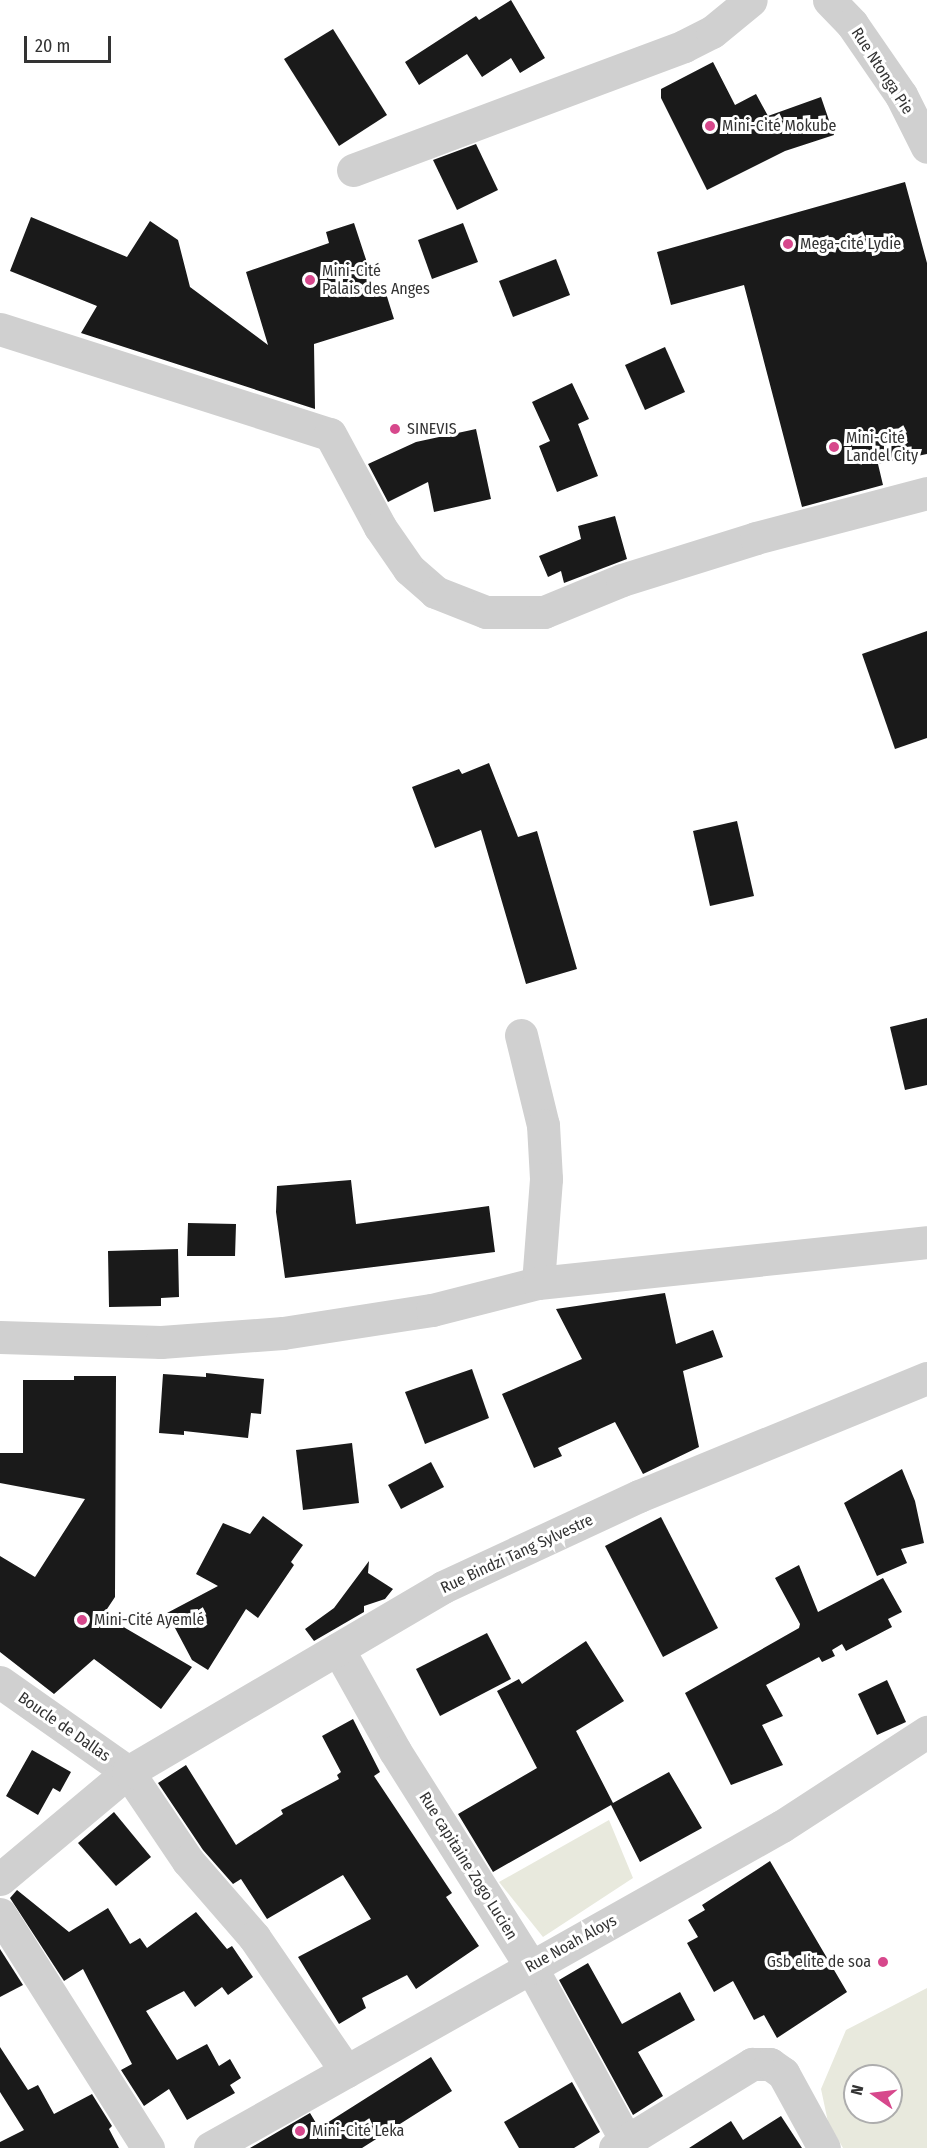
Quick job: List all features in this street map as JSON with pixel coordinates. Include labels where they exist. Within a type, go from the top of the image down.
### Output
[{"type":"street","points":[[353,170],[684,46],[712,32],[751,0]]},
{"type":"street","name":"Rue Ntonga Pie","points":[[829,0],[852,24],[901,95],[927,147]]},
{"type":"street","points":[[0,329],[330,434],[380,527],[409,569],[435,592],[486,612],[544,612],[622,580],[689,559],[927,494]]},
{"type":"street","points":[[521,1035],[543,1125],[546,1179],[538,1283]]},
{"type":"street","points":[[0,1337],[161,1342],[283,1333],[432,1310],[538,1283],[927,1242]]},
{"type":"street","name":"Rue Bindzi Tang Sylvestre","points":[[0,1879],[128,1772],[443,1587],[639,1496],[927,1378]]},
{"type":"street","name":"Rue capitaine Zogo Lucien","points":[[338,1649],[395,1750],[531,1967],[624,2146]]},
{"type":"street","name":"Boucle de Dallas","points":[[0,1682],[128,1772]]},
{"type":"street","name":"Rue Noah Aloys","points":[[210,2148],[782,1826],[927,1732]]},
{"type":"street","points":[[128,1772],[188,1861],[254,1937],[346,2071]]},
{"type":"street","points":[[0,1914],[148,2148]]},
{"type":"street","points":[[624,2146],[752,2064],[770,2064],[783,2073],[824,2148]]},
{"type":"shaded area","points":[[609,1820],[633,1878],[543,1937],[499,1882]]},
{"type":"shaded area","points":[[927,1988],[927,2148],[843,2148],[828,2122],[821,2089],[846,2030]]},
{"type":"building","points":[[511,0],[545,58],[520,73],[511,58],[482,77],[467,54],[419,85],[405,62],[476,16],[479,20]]},
{"type":"building","points":[[333,29],[387,115],[339,146],[284,59]]},
{"type":"building","name":"Mini-Cité Mokube","points":[[713,62],[735,105],[756,94],[768,116],[821,97],[834,135],[785,151],[707,190],[661,98],[661,89]]},
{"type":"building","points":[[476,144],[498,190],[457,210],[433,160]]},
{"type":"building","points":[[905,182],[927,263],[927,454],[878,464],[883,485],[802,507],[744,285],[671,305],[657,252]]},
{"type":"building","points":[[31,217],[127,257],[150,221],[178,240],[190,287],[268,345],[246,272],[329,243],[326,232],[354,223],[376,290],[384,287],[394,319],[314,344],[315,409],[81,333],[97,306],[10,271]]},
{"type":"building","points":[[463,223],[478,262],[432,279],[418,240]]},
{"type":"building","points":[[556,259],[570,295],[513,317],[499,281]]},
{"type":"building","points":[[665,347],[685,392],[645,410],[625,365]]},
{"type":"building","points":[[572,383],[589,419],[578,424],[598,476],[557,492],[539,446],[550,441],[532,402]]},
{"type":"building","points":[[476,429],[491,499],[434,512],[428,482],[388,502],[368,464],[416,442]]},
{"type":"building","points":[[615,516],[627,559],[564,583],[561,571],[548,577],[539,556],[581,539],[578,526]]},
{"type":"building","points":[[927,631],[927,738],[895,749],[862,654]]},
{"type":"building","points":[[489,763],[518,837],[537,831],[577,969],[526,984],[481,830],[435,848],[412,787],[459,769],[462,774]]},
{"type":"building","points":[[737,821],[754,896],[710,906],[693,831]]},
{"type":"building","points":[[927,1018],[927,1085],[905,1090],[890,1027]]},
{"type":"building","points":[[351,1180],[356,1224],[489,1206],[495,1252],[285,1278],[276,1212],[277,1186]]},
{"type":"building","points":[[188,1223],[236,1224],[235,1256],[187,1256]]},
{"type":"building","points":[[178,1249],[179,1297],[161,1298],[161,1306],[109,1307],[108,1251]]},
{"type":"building","points":[[665,1293],[676,1344],[713,1330],[723,1357],[683,1371],[699,1447],[643,1474],[615,1422],[558,1448],[562,1456],[534,1468],[502,1394],[582,1359],[556,1309]]},
{"type":"building","points":[[472,1369],[489,1418],[425,1444],[405,1392]]},
{"type":"building","points":[[206,1373],[264,1379],[261,1414],[251,1413],[248,1438],[184,1431],[184,1435],[159,1433],[163,1374],[206,1377]]},
{"type":"building","points":[[74,1376],[116,1376],[115,1597],[103,1615],[192,1667],[161,1709],[94,1659],[54,1694],[0,1652],[0,1556],[35,1577],[85,1499],[0,1483],[0,1453],[23,1453],[23,1380],[74,1380]]},
{"type":"building","points":[[352,1443],[359,1503],[303,1510],[296,1450]]},
{"type":"building","points":[[431,1462],[444,1487],[401,1509],[388,1485]]},
{"type":"building","points":[[902,1469],[915,1501],[924,1543],[901,1549],[907,1563],[877,1576],[844,1503]]},
{"type":"building","points":[[263,1516],[303,1545],[291,1562],[294,1565],[258,1618],[246,1609],[208,1670],[192,1660],[167,1613],[218,1586],[196,1574],[223,1523],[250,1534]]},
{"type":"building","points":[[661,1517],[718,1628],[663,1657],[605,1546]]},
{"type":"building","points":[[369,1561],[368,1573],[393,1589],[385,1599],[364,1606],[364,1612],[314,1641],[305,1629],[334,1608]]},
{"type":"building","points":[[799,1565],[818,1612],[883,1578],[902,1612],[888,1619],[892,1627],[846,1651],[842,1644],[832,1650],[835,1656],[822,1662],[819,1657],[766,1685],[783,1716],[762,1725],[783,1765],[731,1785],[685,1693],[799,1628],[800,1624],[775,1578]]},
{"type":"building","points":[[487,1633],[511,1679],[440,1716],[416,1669]]},
{"type":"building","points":[[586,1641],[624,1701],[576,1731],[613,1803],[669,1772],[702,1828],[640,1862],[611,1805],[493,1872],[458,1814],[537,1768],[497,1691],[519,1679],[522,1684]]},
{"type":"building","points":[[887,1680],[906,1722],[877,1735],[858,1694]]},
{"type":"building","points":[[353,1719],[380,1772],[374,1776],[452,1893],[446,1897],[479,1946],[416,1989],[407,1975],[362,1998],[366,2008],[339,2024],[298,1957],[371,1919],[343,1875],[267,1919],[241,1879],[233,1884],[203,1850],[158,1783],[186,1765],[236,1845],[283,1814],[281,1810],[339,1779],[337,1775],[341,1772],[322,1736]]},
{"type":"building","points":[[32,1750],[71,1772],[60,1792],[53,1788],[38,1815],[6,1796]]},
{"type":"building","points":[[114,1812],[151,1857],[116,1886],[78,1843]]},
{"type":"building","points":[[770,1861],[847,1992],[777,2038],[764,2015],[754,2020],[733,1981],[714,1992],[687,1943],[698,1937],[688,1920],[705,1910],[702,1905]]},
{"type":"building","points":[[17,1890],[69,1932],[108,1908],[130,1944],[140,1938],[147,1948],[196,1912],[227,1949],[232,1946],[253,1977],[228,1995],[222,1987],[195,2007],[184,1991],[146,2011],[177,2060],[207,2044],[219,2066],[230,2059],[241,2078],[230,2085],[235,2093],[187,2120],[169,2089],[144,2106],[121,2070],[132,2064],[83,1969],[64,1981],[10,1898]]},
{"type":"building","points":[[0,1949],[23,1985],[0,1997]]},
{"type":"building","points":[[588,1963],[622,2024],[680,1992],[695,2020],[638,2052],[663,2096],[633,2115],[559,1980]]},
{"type":"building","points":[[0,2047],[28,2090],[38,2085],[54,2114],[92,2094],[112,2126],[109,2129],[119,2148],[0,2148],[0,2142],[24,2130],[0,2092]]},
{"type":"building","points":[[431,2057],[452,2091],[362,2148],[250,2148],[310,2113],[319,2128]]},
{"type":"building","points":[[572,2082],[600,2132],[574,2148],[519,2148],[504,2122]]},
{"type":"building","points":[[781,2116],[802,2148],[689,2148],[731,2121],[743,2140]]},
{"type":"place","name":"Mini-Cité Mokube","points":[[710,126]]},
{"type":"place","name":"Mega-cité Lydie","points":[[788,244]]},
{"type":"place","name":"Mini-Cité Palais des Anges","points":[[310,280]]},
{"type":"place","name":"SINEVIS","points":[[395,429]]},
{"type":"place","name":"Mini-Cité Landel City","points":[[834,447]]},
{"type":"place","name":"Mini-Cité Ayemlé","points":[[82,1620]]},
{"type":"place","name":"Gsb elite de soa","points":[[883,1962]]},
{"type":"place","name":"Mini-Cité Leka","points":[[300,2131]]}]
